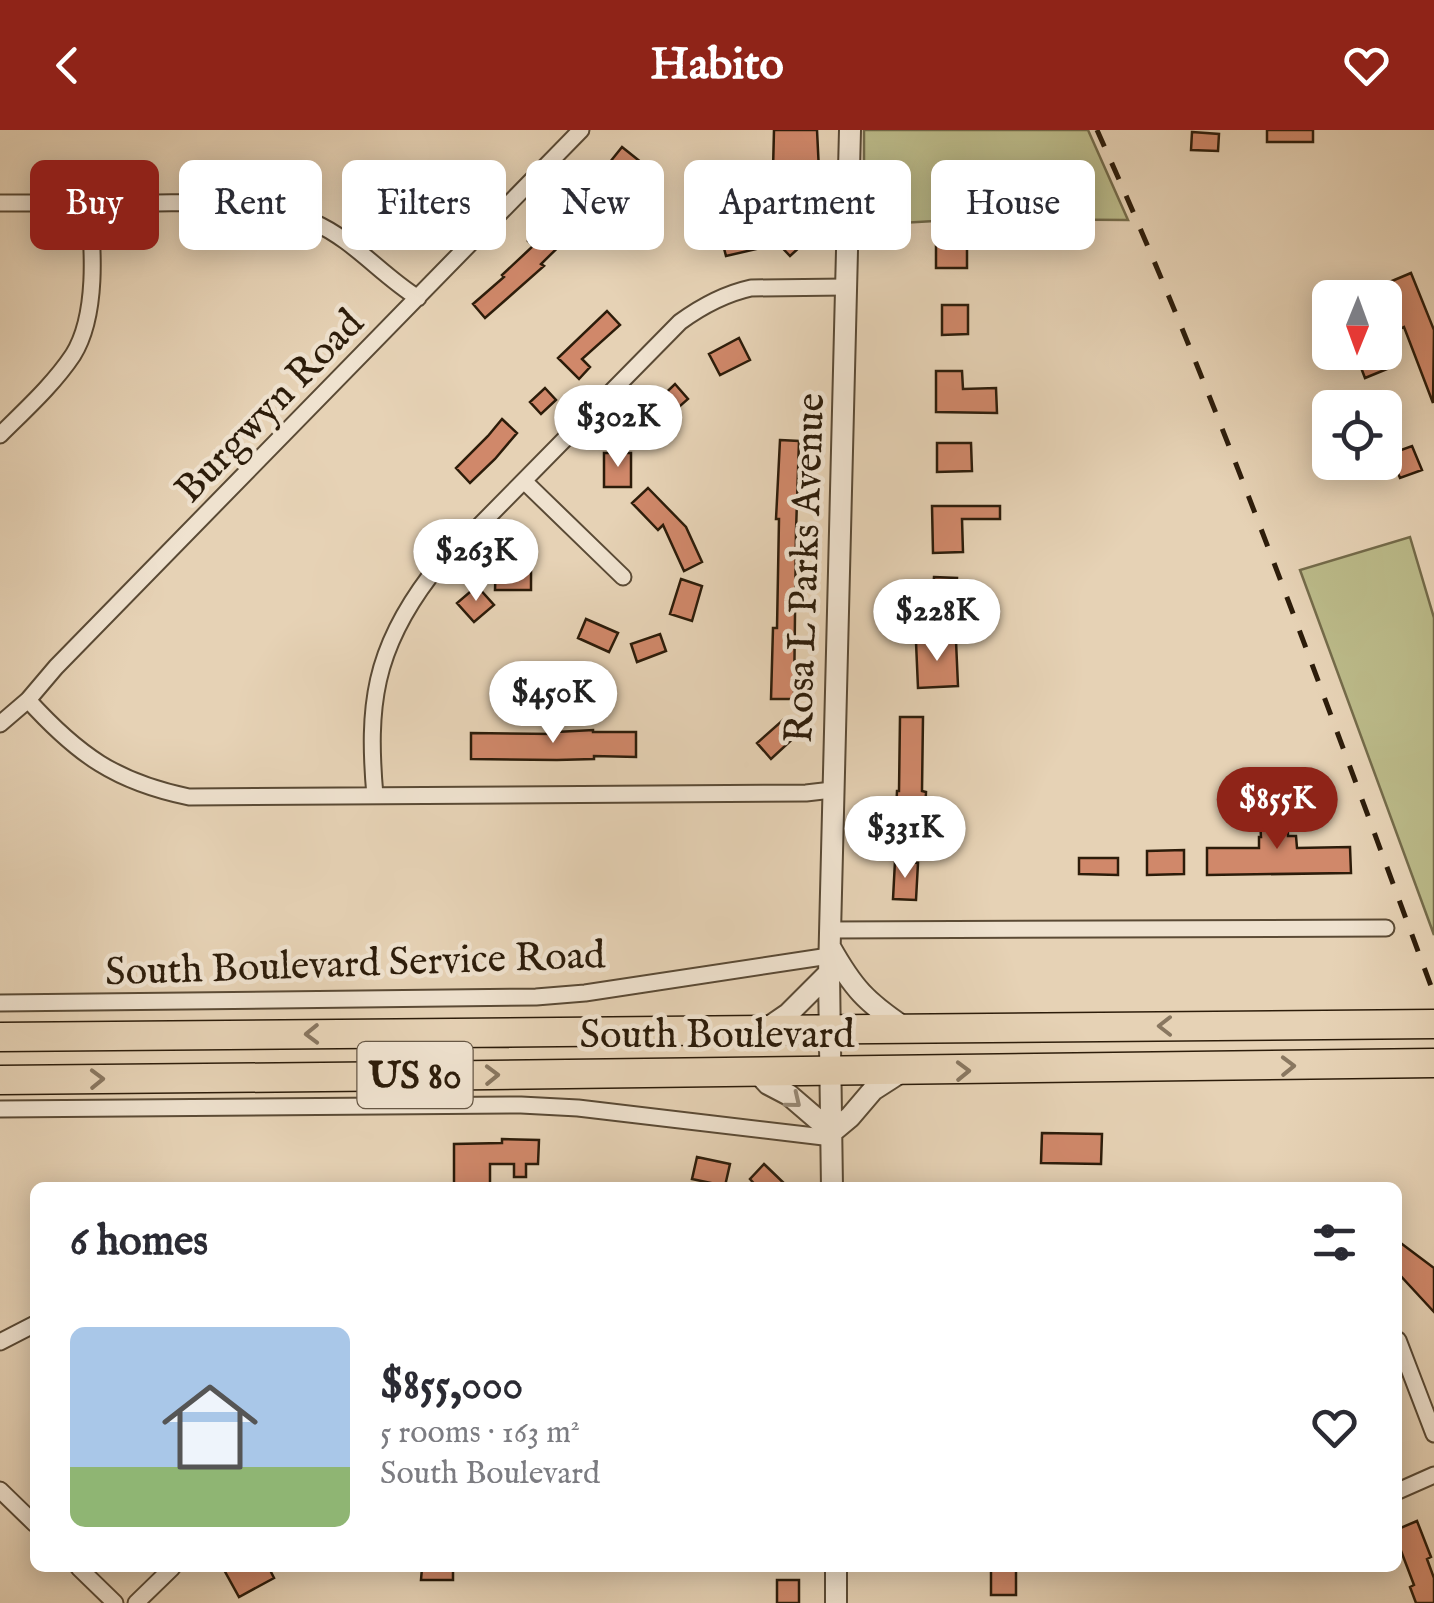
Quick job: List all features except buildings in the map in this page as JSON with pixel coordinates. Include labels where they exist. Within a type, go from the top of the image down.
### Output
[{"type":"highway","name":"South Boulevard","points":[[0,1038],[1434,1024]]},
{"type":"highway","name":"South Boulevard","points":[[0,1080],[1425,1064]]},
{"type":"street","name":"Burgwyn Road","points":[[0,724],[28,700],[581,130]]},
{"type":"street","name":"Rosa L Parks Avenue","points":[[832,1182],[829,951],[850,130]]},
{"type":"street","points":[[0,202],[30,202]]},
{"type":"street","points":[[159,203],[236,203],[279,210],[312,222],[339,236],[418,298]]},
{"type":"street","points":[[0,435],[61,370],[81,340],[90,306],[91,250]]},
{"type":"street","points":[[375,796],[375,697],[382,663],[392,633],[430,576],[667,335],[701,307],[751,288],[846,288]]},
{"type":"street","points":[[524,480],[624,577]]},
{"type":"street","points":[[28,700],[88,756],[123,777],[157,790],[205,798],[832,790]]},
{"type":"street","points":[[829,951],[1386,928]]},
{"type":"street","points":[[829,951],[858,992],[905,1028]]},
{"type":"street","points":[[766,1029],[788,1014],[829,951]]},
{"type":"street","name":"South Boulevard Service Road","points":[[0,1003],[536,997],[585,993],[829,951]]},
{"type":"street","points":[[756,1072],[768,1084],[790,1095],[832,1135]]},
{"type":"street","points":[[832,1135],[872,1090],[901,1072]]},
{"type":"street","points":[[0,1108],[521,1105],[832,1135]]},
{"type":"street","points":[[0,1342],[30,1327]]},
{"type":"street","points":[[1402,1350],[1434,1434]]},
{"type":"street","points":[[1402,1489],[1434,1476]]},
{"type":"street","points":[[0,1490],[30,1519]]},
{"type":"street","points":[[83,1572],[115,1603]]},
{"type":"street","points":[[136,1603],[168,1572]]},
{"type":"street","points":[[836,1572],[836,1603]]},
{"type":"shaded area","points":[[864,130],[1088,130],[1128,220],[1095,220],[1095,160],[931,160],[931,221],[911,222],[911,160],[864,160]]},
{"type":"shaded area","points":[[1410,537],[1434,618],[1434,935],[1300,570]]},
{"type":"railway","points":[[1097,130],[1231,451],[1434,994]]}]
